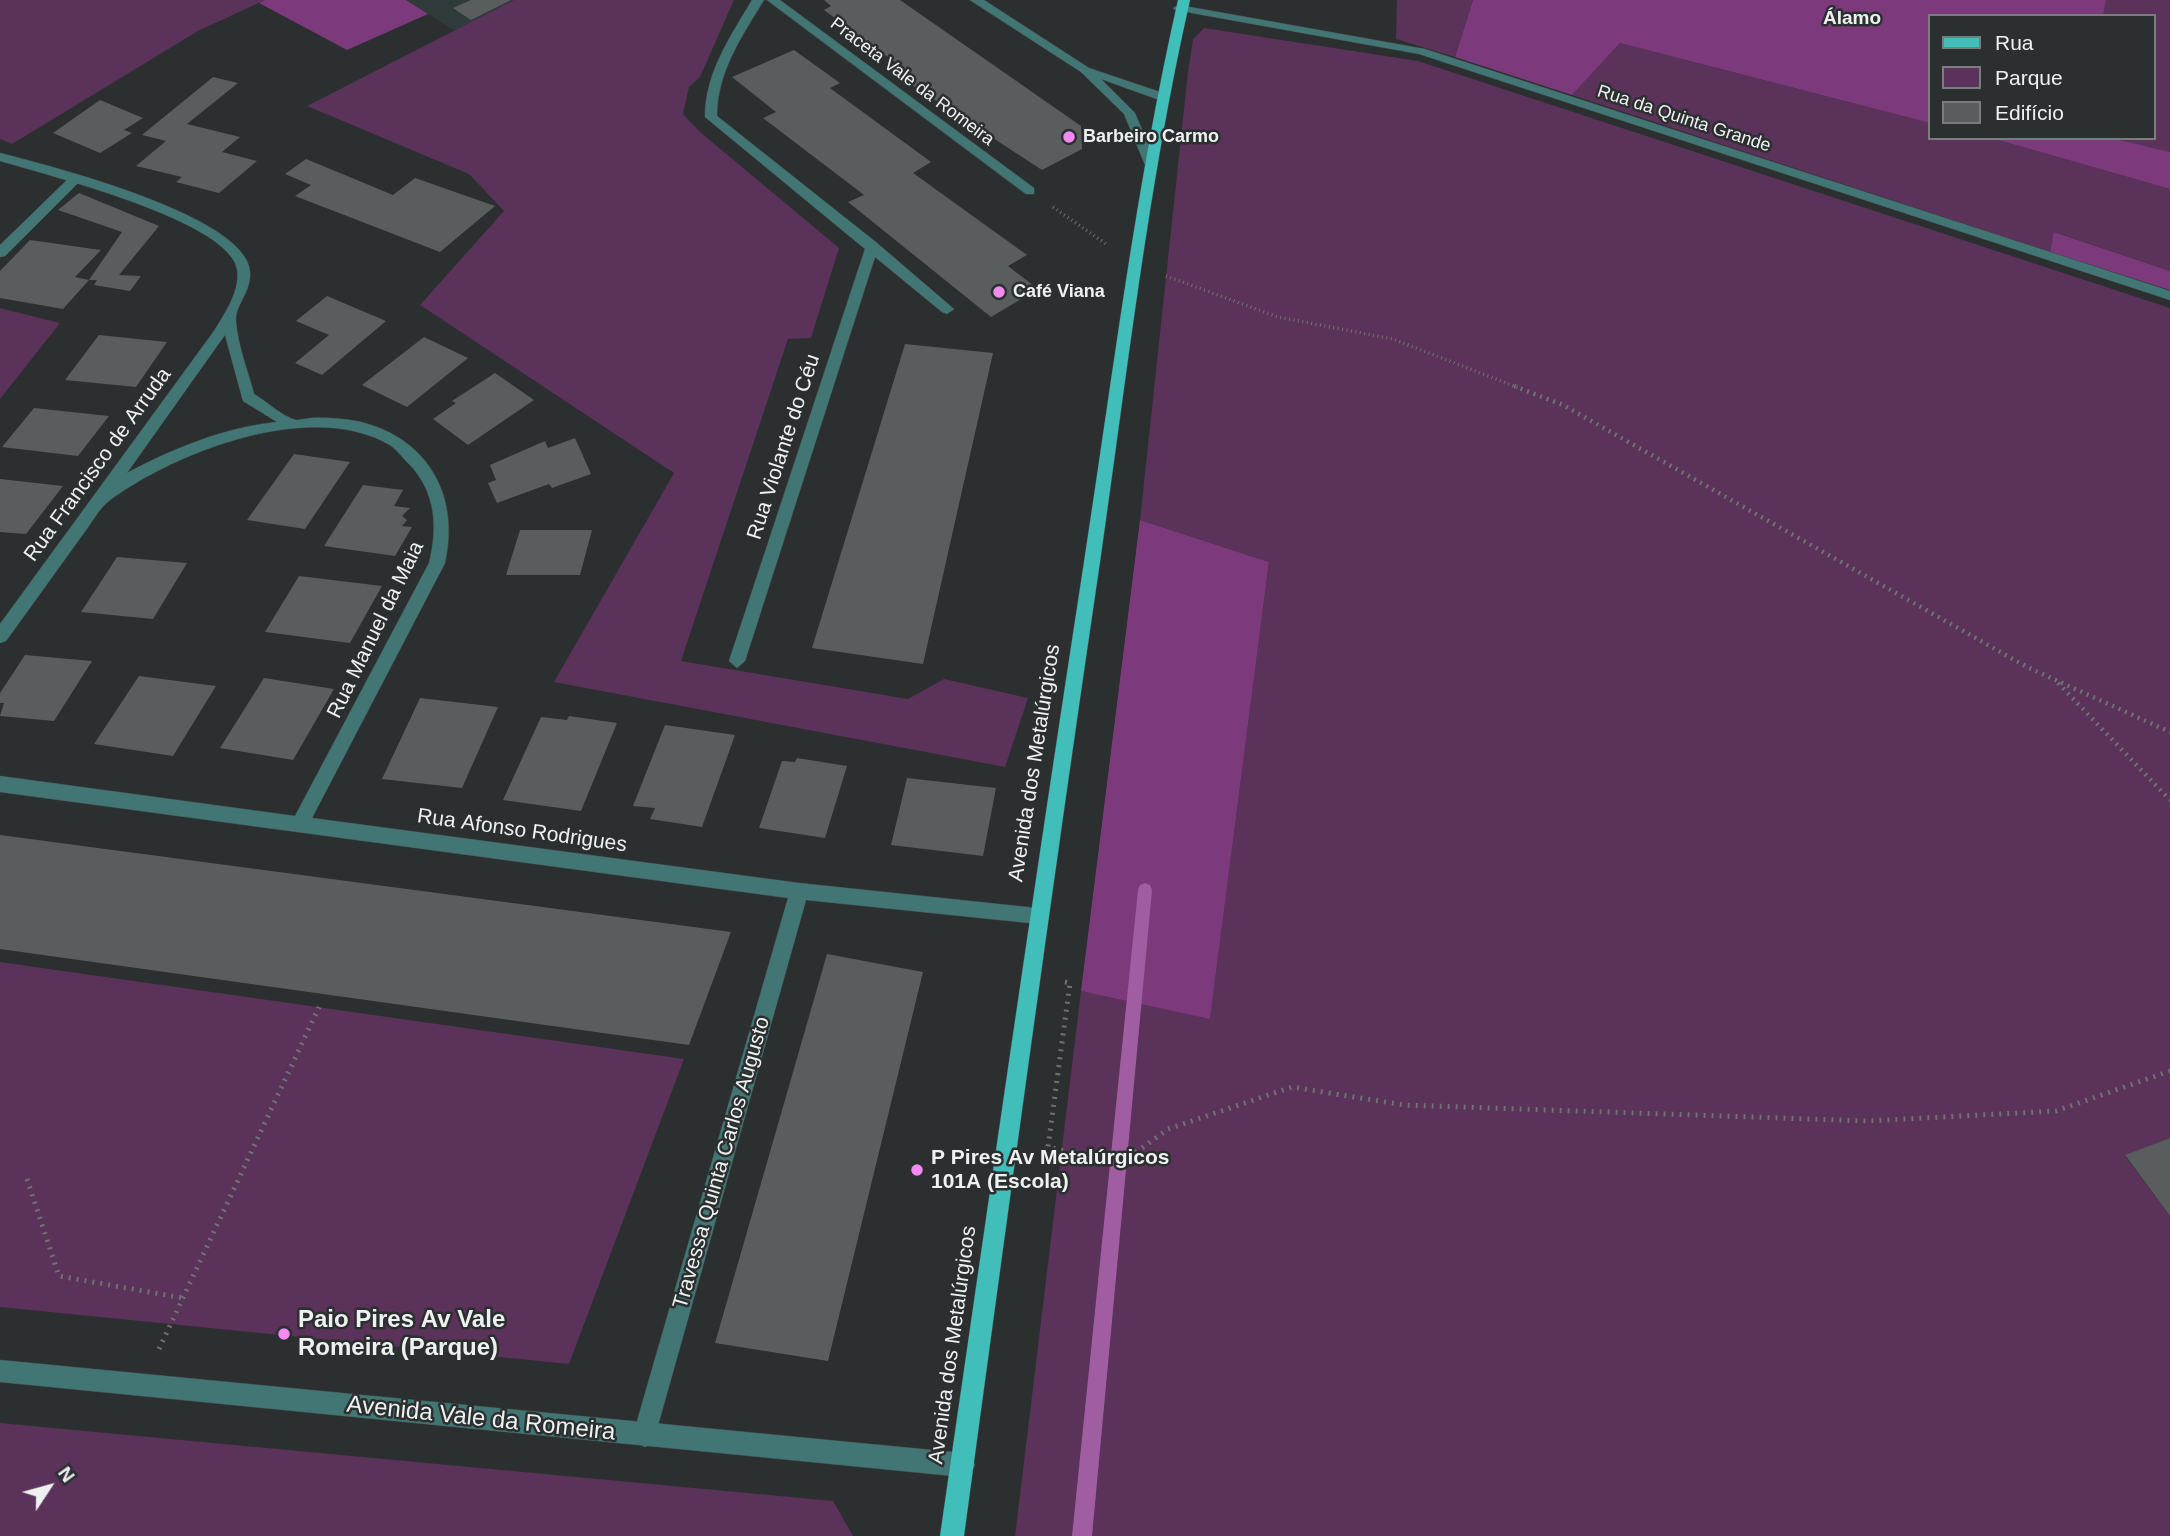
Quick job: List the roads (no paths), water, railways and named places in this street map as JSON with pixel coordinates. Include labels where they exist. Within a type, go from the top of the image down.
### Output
[{"type":"main road","name":"Avenida dos Metalúrgicos","points":[[952,1536],[1039,915],[1136,265],[1162,96],[1182,4]]},
{"type":"street","points":[[758,0],[726,56],[710,104],[711,117],[947,309]]},
{"type":"street","name":"Praceta Vale da Romeira","points":[[773,0],[1030,191]]},
{"type":"street","points":[[976,0],[1086,70],[1129,113],[1152,164]]},
{"type":"street","name":"Rua da Quinta Grande","points":[[1182,4],[1421,51],[2170,296]]},
{"type":"street","points":[[1086,70],[1162,96]]},
{"type":"street","name":"Rua Francisco de Arruda","points":[[0,157],[184,219],[217,237],[240,258],[244,284],[228,318],[103,497],[0,636]]},
{"type":"street","points":[[0,253],[74,180]]},
{"type":"street","name":"Rua Violante do Céu","points":[[737,662],[872,246]]},
{"type":"street","name":"Rua Manuel da Maia","points":[[228,318],[248,397],[290,423]]},
{"type":"street","name":"Rua Manuel da Maia","points":[[103,497],[120,484],[204,443],[290,423],[356,427],[388,438],[419,460],[434,485],[442,507],[443,541],[437,563],[300,824]]},
{"type":"street","name":"Rua Afonso Rodrigues","points":[[0,784],[799,891],[1039,915]]},
{"type":"street","name":"Travessa Quinta Carlos Augusto","points":[[645,1435],[799,891]]},
{"type":"street","name":"Avenida Vale da Romeira","points":[[0,1371],[963,1465]]},
{"type":"waterway","points":[[1082,1536],[1145,890]]},
{"type":"place","name":"Barbeiro Carmo","points":[[1069,137]]},
{"type":"place","name":"Café Viana","points":[[999,292]]},
{"type":"place","name":"P Pires Av Metalúrgicos 101A (Escola)","points":[[917,1170]]},
{"type":"place","name":"Paio Pires Av Vale Romeira (Parque)","points":[[284,1334]]},
{"type":"district","name":"Álamo","points":[[1852,19]]}]
